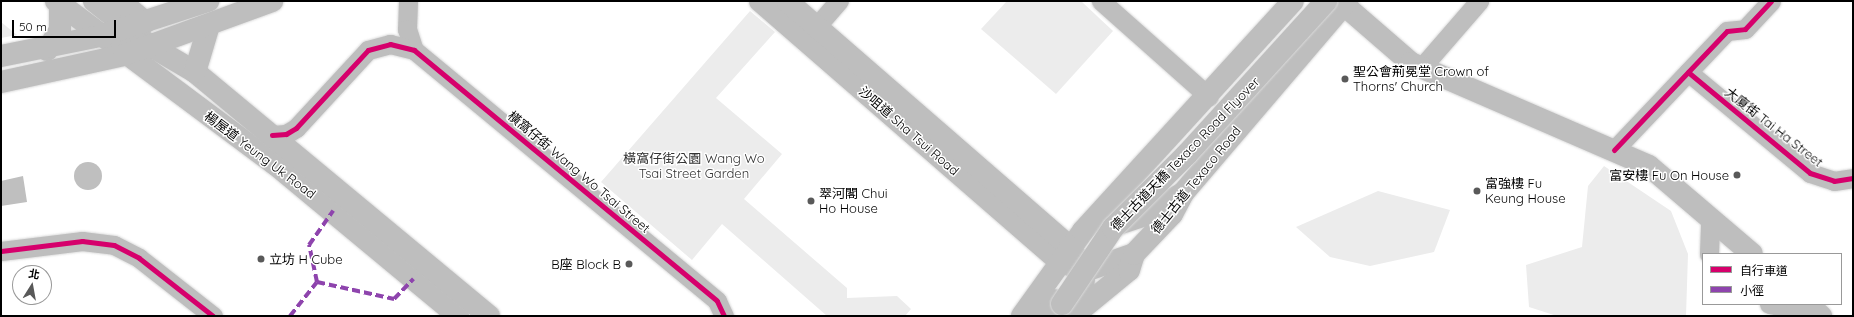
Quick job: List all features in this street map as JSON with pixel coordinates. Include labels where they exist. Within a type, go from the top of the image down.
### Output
[{"type":"main road","name":"楊屋道 Yeung Uk Road","points":[[94,1],[136,25],[149,45],[195,72],[489,316]]},
{"type":"main road","points":[[120,1],[136,25]]},
{"type":"main road","points":[[1,56],[47,50],[100,36],[208,1]]},
{"type":"main road","points":[[1,82],[124,55],[272,1]]},
{"type":"main road","name":"沙咀道 Sha Tsui Road","points":[[760,1],[1071,246]]},
{"type":"main road","name":"沙咀道 Sha Tsui Road","points":[[787,1],[1071,246]]},
{"type":"main road","points":[[1022,316],[1071,246],[1209,97],[1294,1]]},
{"type":"main road","name":"德士古道天橋 Texaco Road Flyover","points":[[1046,316],[1106,222],[1179,150],[1315,1]]},
{"type":"main road","name":"楊屋道 Yeung Uk Road","points":[[58,3],[124,55],[274,164],[458,316]]},
{"type":"main road","points":[[47,50],[60,30],[58,3]]},
{"type":"main road","points":[[1338,5],[1389,63],[1421,68],[1649,166],[1751,253]]},
{"type":"main road","name":"德士古道天橋 Texaco Road Flyover","points":[[1055,316],[1113,228],[1338,5]]},
{"type":"main road","name":"德士古道 Texaco Road","points":[[1077,313],[1117,283],[1129,270],[1134,254],[1172,214],[1183,193],[1338,5]]},
{"type":"main road","points":[[195,72],[209,25]]},
{"type":"main road","points":[[82,64],[155,77]]},
{"type":"main road","points":[[1071,246],[1142,216],[1183,193]]},
{"type":"main road","points":[[1071,246],[1085,271],[1077,313]]},
{"type":"main road","points":[[1085,271],[1134,254]]},
{"type":"street","points":[[408,1],[407,28],[414,50]]},
{"type":"street","points":[[816,27],[839,1]]},
{"type":"street","points":[[1101,1],[1209,97]]},
{"type":"street","points":[[1421,68],[1479,1]]},
{"type":"street","points":[[1614,150],[1728,30],[1745,29],[1771,1]]},
{"type":"street","points":[[272,135],[286,134],[296,128],[368,50],[390,44],[414,50]]},
{"type":"street","name":"橫窩仔街 Wang Wo Tsai Street","points":[[414,50],[717,301],[724,316]]},
{"type":"street","name":"大廈街 Tai Ha Street","points":[[1688,72],[1810,173],[1834,181],[1853,178]]},
{"type":"street","points":[[1709,253],[1710,217]]},
{"type":"street","points":[[1,251],[82,241],[114,245],[139,258],[213,316]]},
{"type":"street","points":[[1774,305],[1795,309],[1813,308]]},
{"type":"green space","points":[[1007,1],[1081,1],[1113,31],[1056,94],[981,29]]},
{"type":"green space","name":"橫窩仔街公園 Wang Wo Tsai Street Garden","points":[[750,11],[775,32],[716,98],[782,154],[744,199],[847,288],[847,298],[897,296],[911,309],[905,316],[827,316],[722,224],[692,260],[601,182]]},
{"type":"green space","points":[[1,22],[17,35],[1,38]]},
{"type":"green space","points":[[1604,166],[1671,211],[1688,254],[1686,316],[1557,316],[1529,307],[1526,265],[1582,247],[1588,186]]},
{"type":"green space","points":[[1378,191],[1450,210],[1434,252],[1370,266],[1330,257],[1296,227]]},
{"type":"shaded area","points":[[88,162],[98,166],[102,176],[98,186],[88,190],[78,186],[74,176],[78,166]]},
{"type":"shaded area","points":[[23,176],[27,202],[1,206],[1,181]]},
{"type":"marked path","points":[[290,316],[317,282],[309,245],[333,211]]},
{"type":"marked path","points":[[317,282],[394,299],[413,279]]},
{"type":"cycle path","points":[[1614,150],[1727,31],[1745,29],[1771,1]]},
{"type":"cycle path","points":[[272,135],[286,134],[296,128],[368,50],[390,44],[414,50],[717,301],[724,316]]},
{"type":"cycle path","points":[[1688,72],[1810,173],[1834,181],[1853,178]]},
{"type":"cycle path","points":[[1,251],[82,241],[114,245],[139,258],[213,316]]},
{"type":"place","name":"聖公會荊冕堂 Crown of Thorns' Church","points":[[1345,79]]},
{"type":"place","name":"富安樓 Fu On House","points":[[1737,175]]},
{"type":"place","name":"富強樓 Fu Keung House","points":[[1477,191]]},
{"type":"place","name":"翠河閣 Chui Ho House","points":[[811,201]]},
{"type":"place","name":"立坊 H Cube","points":[[261,259]]},
{"type":"place","name":"B座 Block B","points":[[629,264]]}]
